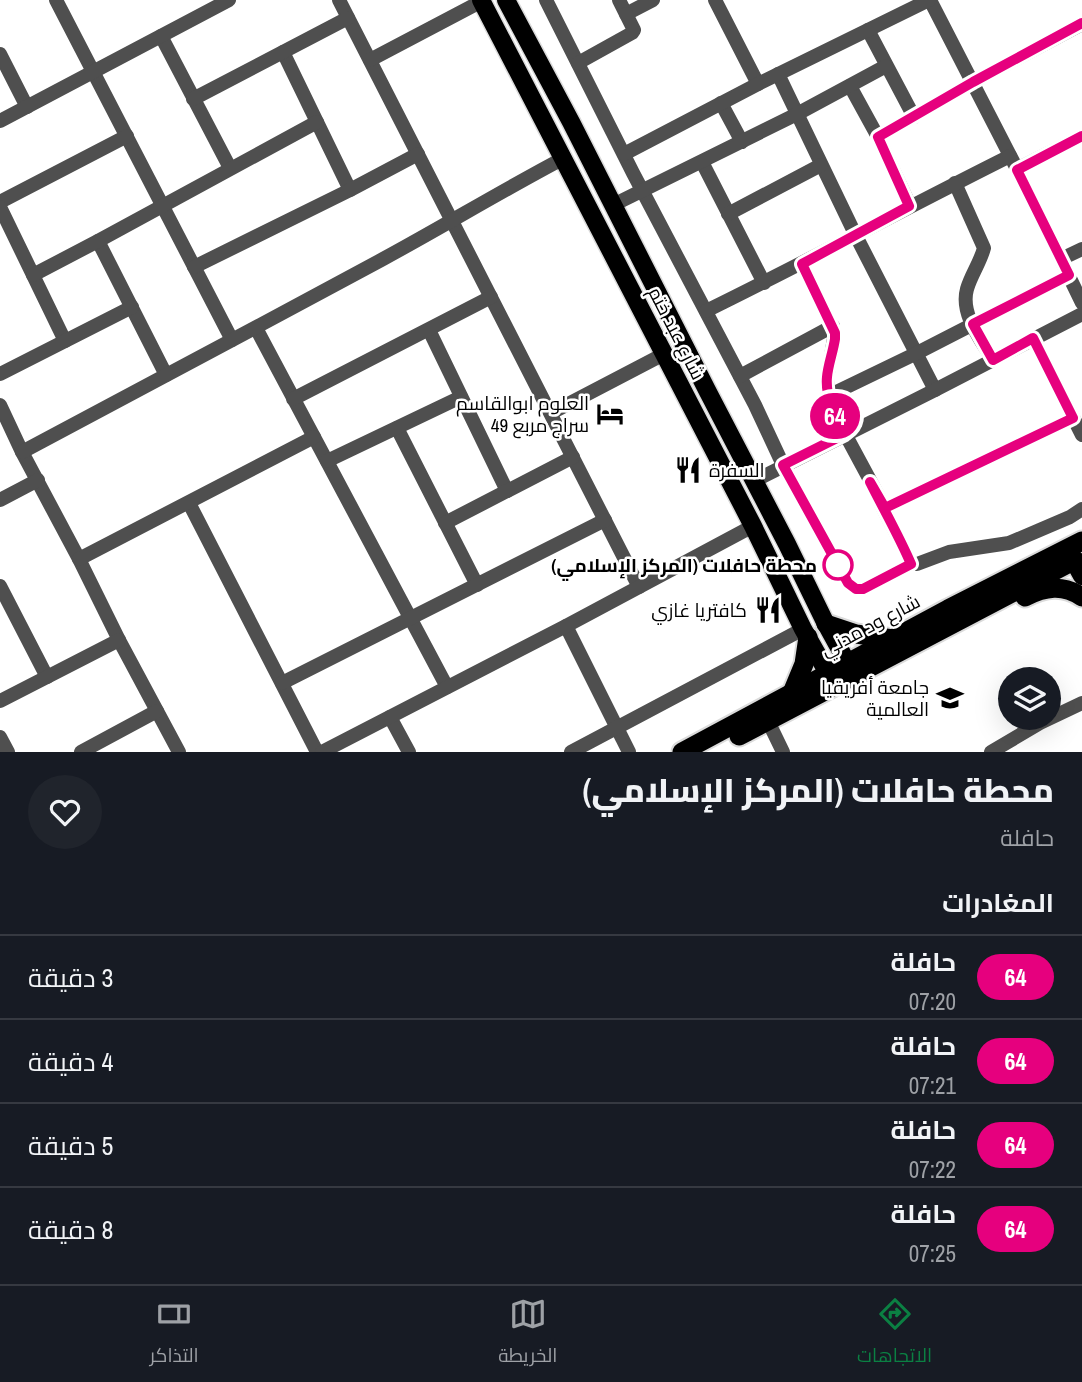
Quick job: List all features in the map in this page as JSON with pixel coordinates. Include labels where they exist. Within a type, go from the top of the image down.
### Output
[{"type":"highway","name":"شارع ود مدني","points":[[708,752],[768,721],[832,680],[1078,554]]},
{"type":"highway","points":[[826,624],[907,656],[1037,592],[1058,587],[1082,597]]},
{"type":"highway","points":[[792,693],[804,664],[805,633]]},
{"type":"highway","name":"شارع ود مدني","points":[[682,752],[792,693],[832,680]]},
{"type":"main road","name":"شارع عبد ختم","points":[[506,0],[851,670]]},
{"type":"main road","name":"شارع عبد ختم","points":[[481,1],[753,526],[805,633],[832,680]]},
{"type":"street","points":[[0,121],[229,0]]},
{"type":"street","points":[[339,0],[639,587]]},
{"type":"street","points":[[546,0],[740,376],[783,465],[848,583],[856,589],[863,589],[911,564],[949,552],[1009,542],[1070,517],[1082,509]]},
{"type":"street","points":[[578,63],[634,30],[619,0]]},
{"type":"street","points":[[626,14],[653,0]]},
{"type":"street","points":[[715,0],[758,84]]},
{"type":"street","points":[[624,154],[758,84],[930,0],[1082,303]]},
{"type":"street","points":[[370,60],[481,1]]},
{"type":"street","points":[[62,2],[93,72],[232,341]]},
{"type":"street","points":[[193,99],[348,18]]},
{"type":"street","points":[[878,137],[1082,23]]},
{"type":"street","points":[[868,30],[914,117]]},
{"type":"street","points":[[161,36],[230,168]]},
{"type":"street","points":[[284,52],[350,190]]},
{"type":"street","points":[[0,54],[27,107]]},
{"type":"street","points":[[613,205],[797,114],[886,66]]},
{"type":"street","points":[[778,74],[855,234],[935,390]]},
{"type":"street","points":[[850,86],[878,137],[909,206]]},
{"type":"street","points":[[721,103],[742,142]]},
{"type":"street","points":[[33,275],[317,122]]},
{"type":"street","points":[[0,202],[127,136]]},
{"type":"street","points":[[706,311],[955,183],[1082,136]]},
{"type":"street","points":[[194,267],[418,154]]},
{"type":"street","points":[[22,452],[256,328],[564,158]]},
{"type":"street","points":[[702,162],[764,283]]},
{"type":"street","points":[[728,214],[821,165]]},
{"type":"street","points":[[955,183],[984,248],[967,289],[965,304],[993,360]]},
{"type":"street","points":[[0,207],[65,341]]},
{"type":"street","points":[[98,241],[166,375]]},
{"type":"street","points":[[1061,259],[1082,249]]},
{"type":"street","points":[[802,264],[833,326],[835,339],[827,378],[828,396],[836,417],[911,564]]},
{"type":"street","points":[[828,396],[1069,275]]},
{"type":"street","points":[[293,399],[491,297]]},
{"type":"street","points":[[0,374],[132,307]]},
{"type":"street","points":[[754,481],[1082,314]]},
{"type":"street","points":[[740,376],[833,326]]},
{"type":"street","points":[[256,328],[447,687]]},
{"type":"street","points":[[429,330],[507,491]]},
{"type":"street","points":[[870,482],[885,508],[1079,428],[1033,338]]},
{"type":"street","points":[[551,414],[664,354]]},
{"type":"street","points":[[327,461],[461,397]]},
{"type":"street","points":[[0,405],[179,752]]},
{"type":"street","points":[[397,428],[477,585]]},
{"type":"street","points":[[79,559],[314,437]]},
{"type":"street","points":[[445,523],[573,457]]},
{"type":"street","points":[[0,500],[38,480]]},
{"type":"street","points":[[189,503],[317,752]]},
{"type":"street","points":[[282,683],[605,520]]},
{"type":"street","points":[[323,752],[753,526]]},
{"type":"street","points":[[0,586],[47,677]]},
{"type":"street","points":[[566,626],[629,752]]},
{"type":"street","points":[[571,752],[805,633]]},
{"type":"street","points":[[0,701],[119,640]]},
{"type":"street","points":[[991,752],[1040,723],[1082,703]]},
{"type":"street","points":[[82,752],[158,711]]},
{"type":"street","points":[[390,717],[409,752]]},
{"type":"street","points":[[768,721],[783,752]]},
{"type":"street","points":[[0,737],[8,752]]},
{"type":"bus line","name":"64","points":[[1082,23],[878,137],[909,206],[802,264],[835,333],[827,378],[828,396],[845,434],[783,465],[848,583],[856,589],[863,589],[911,564],[870,482],[885,508],[1073,418],[1033,338],[993,360],[973,324],[1069,275],[1017,170],[1082,136]]},
{"type":"place","name":"العلوم ابوالقاسم سراج مربع 49","points":[[610,414]]},
{"type":"place","name":"السفرة","points":[[688,470]]},
{"type":"place","name":"محطة حافلات (المركز الإسلامي)","points":[[838,565]]},
{"type":"place","name":"كافتريا غازي","points":[[768,610]]},
{"type":"place","name":"جامعة أفريقيا العالمية","points":[[950,698]]}]
